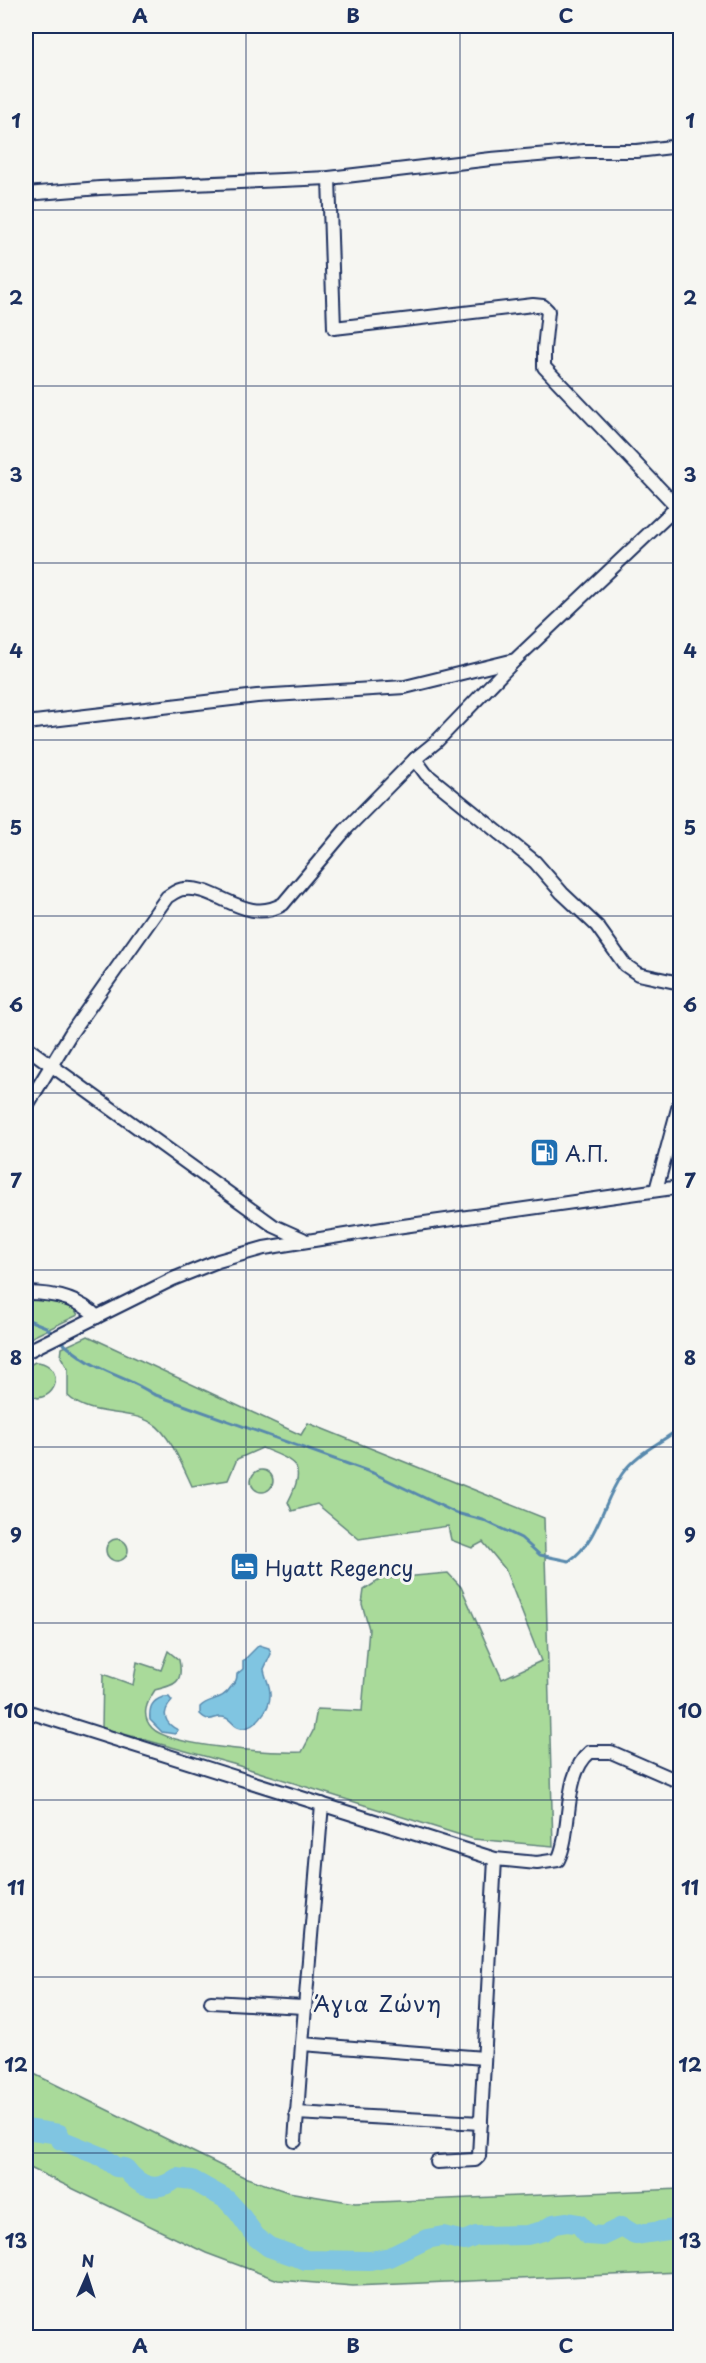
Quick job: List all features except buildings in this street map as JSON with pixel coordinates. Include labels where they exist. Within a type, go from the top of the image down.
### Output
[{"type":"street","points":[[26,194],[100,188],[328,178],[503,158],[584,151],[637,151],[681,146]]},
{"type":"street","points":[[26,1107],[76,1026],[125,960],[167,897],[182,889],[194,889],[246,909],[269,910],[276,909],[283,904],[347,828],[415,759],[436,742],[515,660],[679,507],[544,367],[548,310],[543,306],[533,305],[334,328],[328,178]]},
{"type":"street","points":[[26,723],[257,696],[405,687],[515,660]]},
{"type":"street","points":[[415,759],[426,774],[535,862],[562,893],[597,926],[625,964],[638,974],[681,983]]},
{"type":"street","points":[[26,1047],[283,1232],[307,1240]]},
{"type":"street","points":[[656,1190],[681,1101]]},
{"type":"street","points":[[26,1352],[173,1279],[218,1261],[264,1248],[681,1187]]},
{"type":"street","points":[[264,1248],[269,1234],[266,1220]]},
{"type":"street","points":[[26,1293],[60,1297],[79,1303],[97,1317]]},
{"type":"street","points":[[26,1711],[495,1859],[537,1863],[558,1860],[564,1845],[570,1795],[580,1762],[590,1752],[610,1752],[681,1782]]},
{"type":"street","points":[[295,2141],[322,1804]]},
{"type":"street","points":[[437,2162],[477,2159],[479,2156],[495,1859]]},
{"type":"street","points":[[211,2002],[304,2007]]},
{"type":"street","points":[[302,2044],[484,2058]]},
{"type":"street","points":[[296,2113],[481,2123]]},
{"type":"green space","points":[[26,1297],[71,1303],[78,1315],[26,1340]]},
{"type":"green space","points":[[88,1336],[301,1435],[308,1423],[544,1518],[553,1846],[473,1839],[233,1764],[102,1728],[103,1674],[133,1685],[137,1662],[161,1670],[168,1651],[179,1660],[180,1674],[176,1682],[155,1690],[149,1699],[146,1718],[152,1728],[162,1735],[179,1740],[223,1748],[302,1752],[313,1731],[317,1709],[362,1711],[369,1629],[362,1604],[364,1590],[381,1579],[448,1573],[461,1587],[502,1679],[541,1661],[505,1569],[483,1542],[472,1548],[451,1540],[448,1526],[359,1539],[317,1504],[292,1511],[288,1502],[297,1480],[295,1466],[284,1457],[262,1448],[237,1459],[228,1480],[192,1486],[170,1442],[152,1423],[142,1418],[87,1407],[68,1396],[68,1369],[61,1357],[62,1348]]},
{"type":"green space","points":[[35,1362],[50,1367],[55,1378],[52,1391],[38,1398],[26,1394],[26,1367]]},
{"type":"green space","points":[[262,1470],[270,1473],[273,1481],[270,1489],[262,1492],[254,1489],[251,1481],[254,1473]]},
{"type":"green space","points":[[117,1539],[125,1542],[128,1550],[125,1558],[117,1561],[109,1558],[106,1550],[109,1542]]},
{"type":"green space","points":[[26,2070],[244,2177],[288,2192],[355,2203],[680,2189],[680,2272],[353,2286],[278,2280],[206,2253],[26,2166]]},
{"type":"water","points":[[259,1645],[269,1648],[271,1654],[264,1669],[270,1696],[267,1707],[260,1718],[251,1726],[241,1728],[228,1719],[219,1717],[208,1719],[200,1714],[200,1707],[227,1692],[236,1681],[237,1674],[243,1669],[243,1661]]},
{"type":"water","points":[[163,1697],[169,1697],[172,1701],[165,1714],[167,1721],[178,1730],[175,1734],[162,1732],[150,1720],[152,1706]]},
{"type":"waterway","points":[[26,1319],[46,1327],[54,1335]]},
{"type":"waterway","points":[[59,1340],[93,1364],[153,1394],[373,1473],[456,1513],[483,1520],[521,1538],[540,1555],[569,1561],[587,1543],[594,1532],[622,1474],[641,1454],[680,1428]]},
{"type":"waterway","points":[[26,2129],[59,2134],[61,2140],[103,2157],[116,2167],[125,2168],[137,2180],[149,2186],[163,2186],[177,2178],[192,2180],[226,2199],[256,2237],[269,2247],[306,2260],[370,2261],[390,2257],[427,2239],[443,2236],[464,2241],[476,2236],[527,2235],[543,2231],[554,2224],[567,2222],[579,2224],[588,2235],[603,2236],[622,2227],[635,2235],[674,2229],[680,2225]]},
{"type":"place","name":"Α.Π.","points":[[544,1153]]},
{"type":"place","name":"Hyatt Regency","points":[[244,1567]]},
{"type":"district","name":"Άγια Ζώνη","points":[[378,2002]]}]
